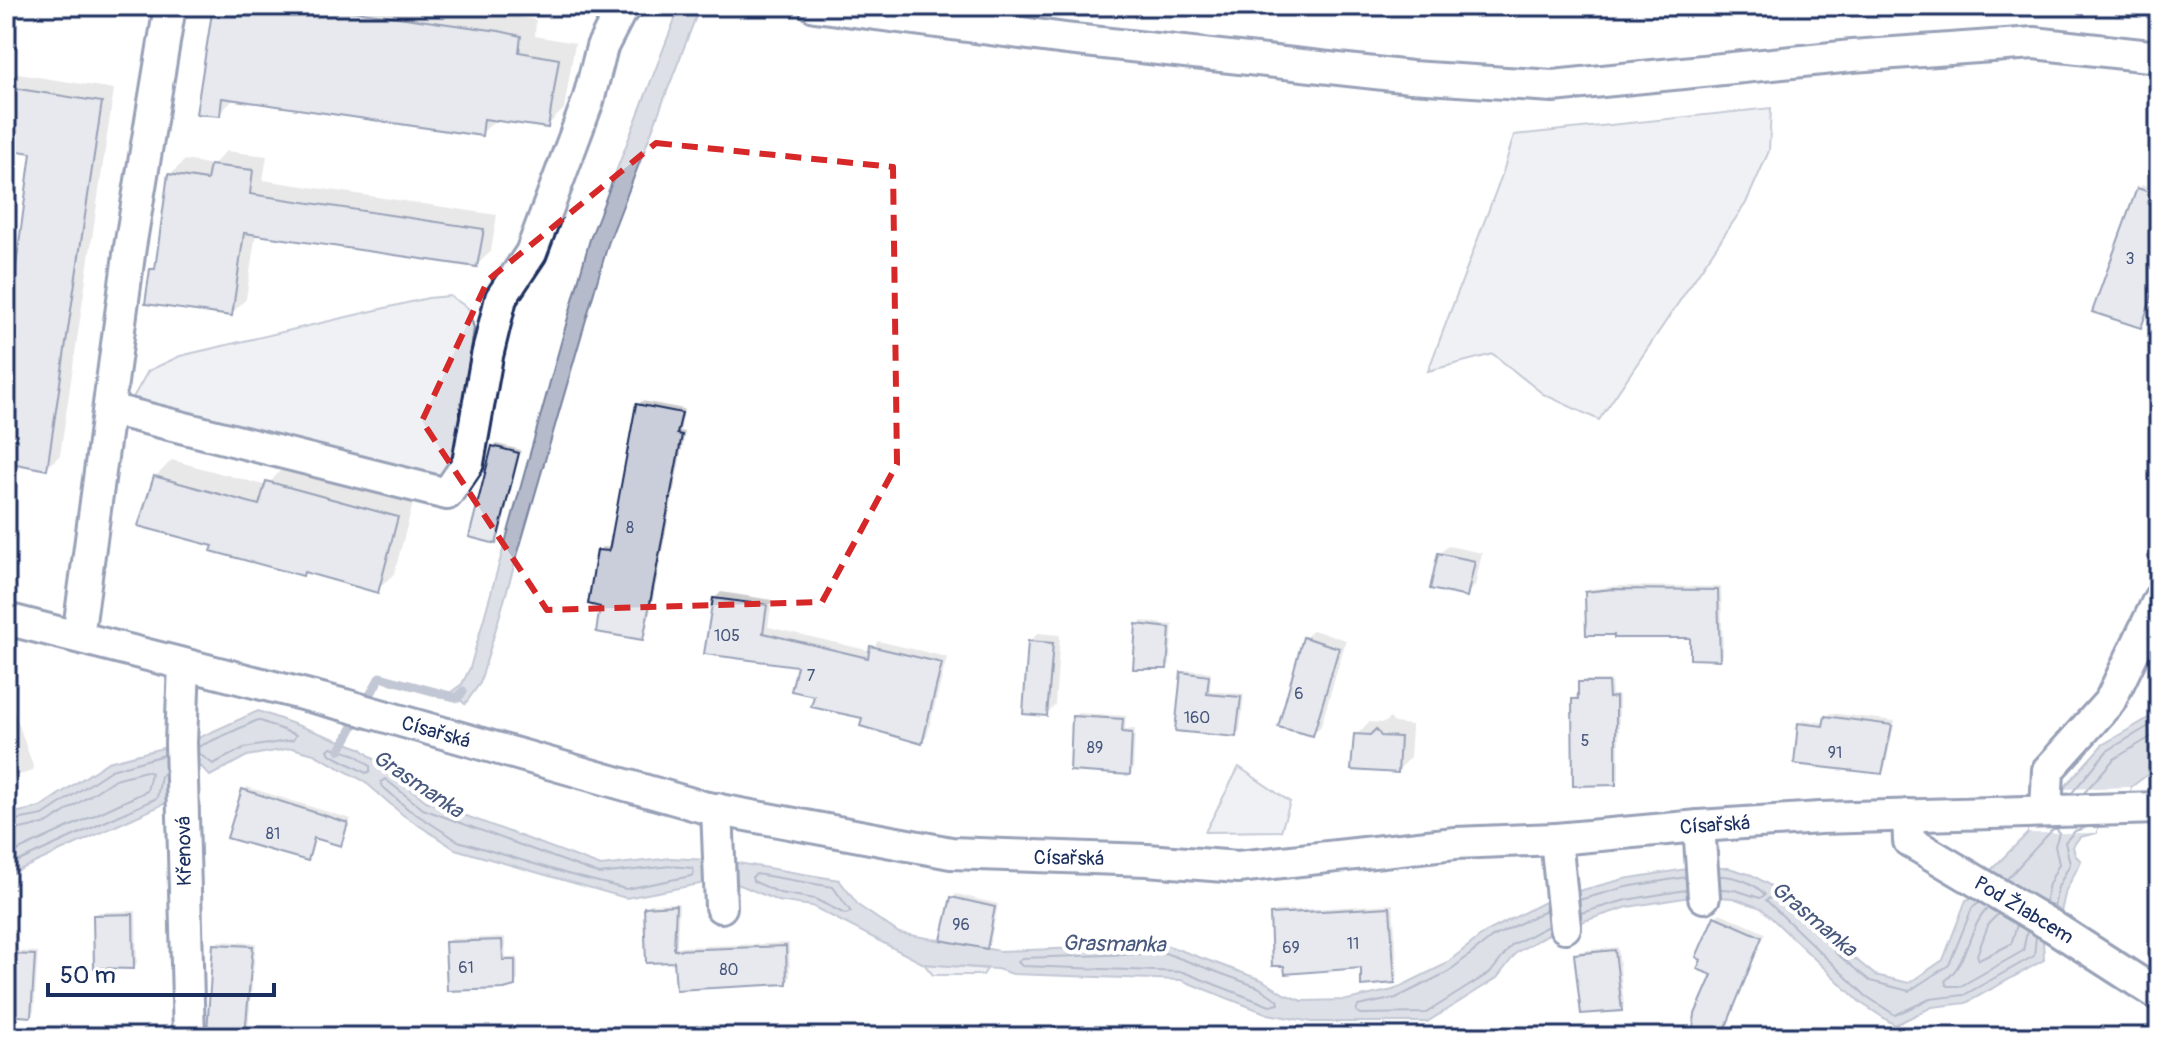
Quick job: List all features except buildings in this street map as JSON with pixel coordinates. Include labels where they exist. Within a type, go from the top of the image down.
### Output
[{"type":"street","points":[[78,637],[130,247],[170,6]]},
{"type":"street","points":[[109,409],[447,494],[468,463],[501,298],[531,253],[588,101],[602,47],[620,12],[627,6]]},
{"type":"street","points":[[815,6],[1066,39],[1411,77],[1553,86],[1852,56],[2034,43],[2159,57]]},
{"type":"street","points":[[2046,811],[2048,770],[2110,701],[2159,599]]},
{"type":"street","name":"Císařská","points":[[6,619],[357,710],[717,809],[966,855],[1147,860],[1230,867],[1455,843],[1556,839],[1699,826],[1908,815],[2159,808]]},
{"type":"street","name":"Křenová","points":[[184,664],[182,756],[189,1037]]},
{"type":"street","points":[[717,809],[720,883]]},
{"type":"street","name":"Pod Žlabcem","points":[[1908,815],[1909,841],[2052,926],[2159,995]]},
{"type":"street","points":[[1699,826],[1703,882]]},
{"type":"street","points":[[1556,839],[1565,927]]},
{"type":"highlighted area","points":[[656,143],[893,167],[897,464],[822,602],[547,610],[422,421],[488,280]]},
{"type":"shaded area","points":[[1771,108],[1769,151],[1746,203],[1599,420],[1543,394],[1493,354],[1428,371],[1514,135]]},
{"type":"shaded area","points":[[450,296],[468,308],[474,328],[456,456],[447,475],[423,479],[131,401],[148,371],[180,356],[428,298]]},
{"type":"shaded area","points":[[1239,767],[1290,802],[1281,831],[1205,832]]},
{"type":"shaded area","points":[[924,964],[987,969],[983,975],[933,975]]},
{"type":"water","points":[[680,6],[700,6],[608,244],[480,683],[465,704],[451,692],[462,684],[470,668],[590,239]]},
{"type":"water","name":"Grasmanka","points":[[258,711],[360,748],[426,801],[601,866],[671,858],[726,861],[839,880],[859,906],[899,933],[1000,951],[1166,945],[1262,980],[1302,1001],[1347,1000],[1393,990],[1444,965],[1486,932],[1552,898],[1624,879],[1693,868],[1729,868],[1752,875],[1811,910],[1843,949],[1875,975],[1909,983],[1943,960],[1966,900],[1973,898],[1991,870],[2063,794],[2063,789],[2102,745],[2159,712],[2159,766],[2131,787],[2097,828],[2097,833],[2080,837],[2073,846],[2075,855],[2081,861],[2066,890],[2061,912],[2043,940],[2044,960],[1966,1003],[1932,1007],[1895,1025],[1861,1003],[1761,908],[1733,898],[1696,896],[1628,907],[1556,930],[1517,952],[1497,978],[1427,1022],[1312,1022],[1268,1014],[1181,980],[1013,974],[997,969],[924,964],[812,906],[778,901],[726,879],[626,898],[455,849],[403,815],[364,781],[314,754],[292,748],[247,756],[210,776],[196,761],[169,778],[166,803],[6,876],[6,815],[40,807],[108,762],[194,740]]},
{"type":"pier","points":[[2131,787],[2097,828],[2097,833],[2028,833],[2028,828],[2063,794],[2063,789]]},
{"type":"waterway","points":[[340,750],[380,677],[458,698],[463,691]]}]
